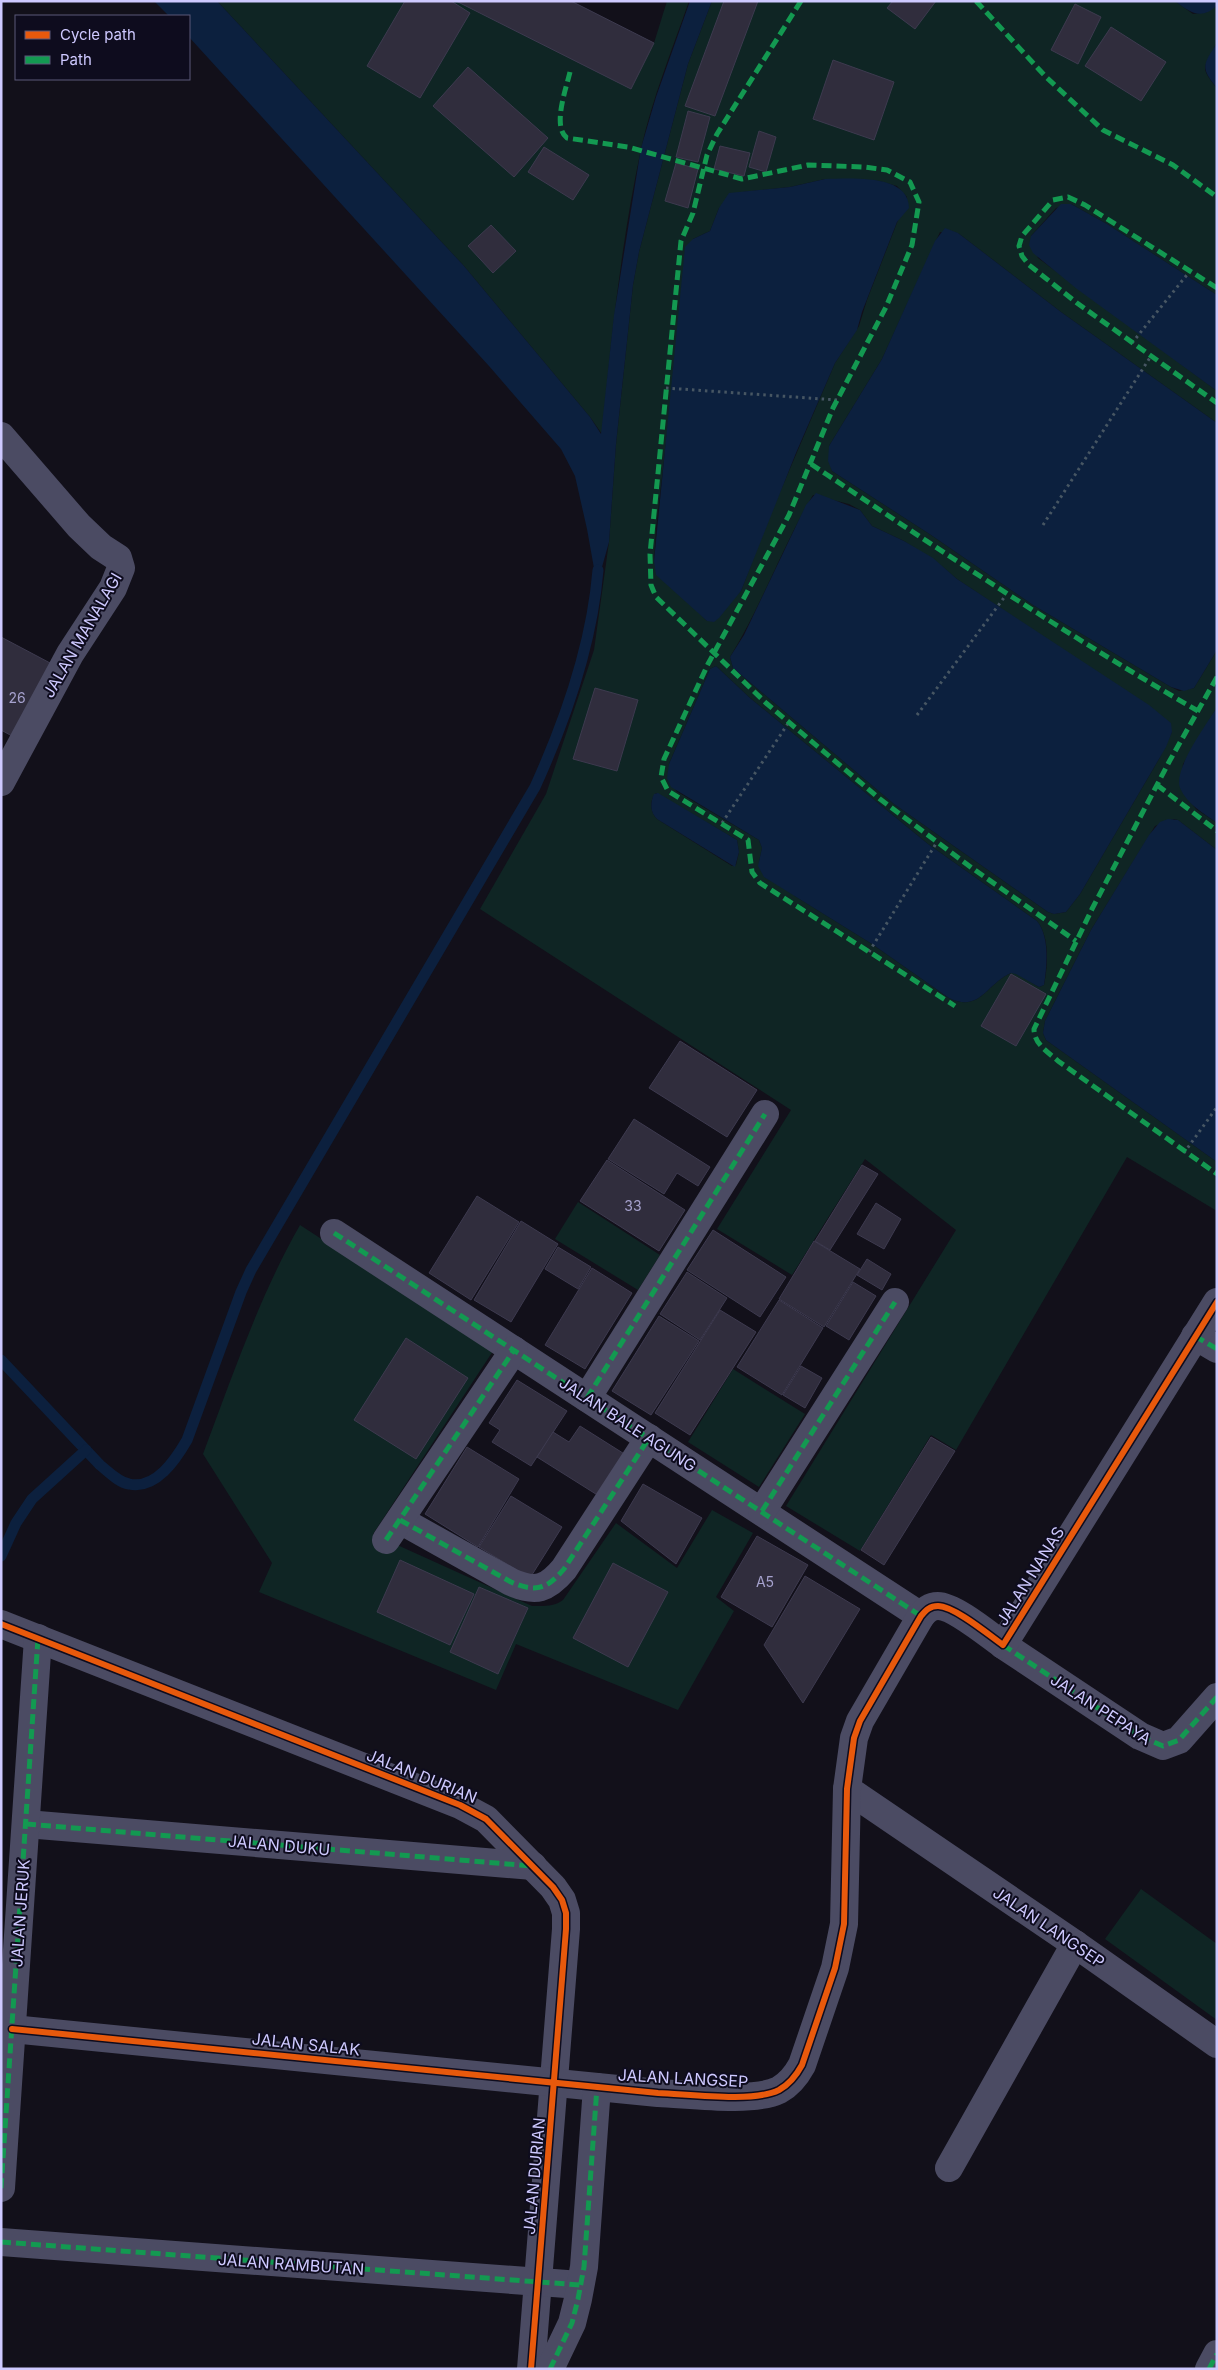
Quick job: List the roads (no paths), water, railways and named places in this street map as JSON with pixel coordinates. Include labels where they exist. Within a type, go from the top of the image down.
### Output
[{"type":"street","name":"JALAN MANALAGI","points":[[1,436],[79,526],[101,547],[118,558],[121,568],[112,588],[70,654],[1,782]]},
{"type":"street","points":[[587,1398],[765,1114]]},
{"type":"street","name":"JALAN BALE AGUNG","points":[[334,1233],[921,1616]]},
{"type":"street","points":[[762,1511],[895,1302]]},
{"type":"street","name":"JALAN NANAS","points":[[921,1616],[928,1608],[943,1606],[1003,1645],[1206,1343],[1217,1302]]},
{"type":"street","points":[[514,1350],[393,1530],[531,1589],[550,1584],[564,1569],[649,1438]]},
{"type":"street","points":[[847,1789],[849,1760],[860,1721],[921,1616]]},
{"type":"street","name":"JALAN DURIAN","points":[[1,1624],[460,1805],[486,1819],[553,1886],[562,1900],[566,1913],[555,2083],[531,2369]]},
{"type":"street","name":"JALAN JERUK","points":[[1,2188],[38,1638]]},
{"type":"street","name":"JALAN PEPAYA","points":[[1003,1645],[1140,1736],[1162,1746],[1180,1740],[1217,1697]]},
{"type":"street","name":"JALAN LANGSEP","points":[[847,1789],[1075,1944],[1217,2044]]},
{"type":"street","name":"JALAN LANGSEP","points":[[597,2087],[739,2096],[778,2091],[796,2077],[810,2046],[835,1968],[844,1924],[847,1789]]},
{"type":"street","name":"JALAN DUKU","points":[[26,1824],[533,1866]]},
{"type":"street","points":[[949,2168],[1075,1944]]},
{"type":"street","name":"JALAN SALAK","points":[[12,2029],[597,2087]]},
{"type":"street","points":[[550,2369],[572,2323],[580,2285],[588,2220],[597,2087]]},
{"type":"street","name":"JALAN RAMBUTAN","points":[[1,2242],[580,2285]]},
{"type":"street","points":[[1209,2369],[1217,2354]]},
{"type":"water","points":[[154,1],[217,1],[464,266],[590,417],[601,434],[614,315],[641,148],[656,97],[690,1],[712,1],[688,64],[639,252],[633,285],[616,444],[609,542],[597,585],[575,476],[561,449],[489,366],[190,38],[190,15],[168,15]]},
{"type":"water","points":[[1175,1],[1217,1],[1217,5],[1206,13],[1201,14],[1185,9]]},
{"type":"water","points":[[1217,43],[1217,88],[1208,75],[1205,66]]},
{"type":"water","points":[[825,179],[862,179],[889,183],[899,189],[906,197],[909,208],[897,222],[862,312],[857,330],[835,363],[796,453],[741,591],[719,618],[714,622],[707,621],[656,575],[654,561],[685,247],[693,239],[710,231],[719,208],[729,193],[790,187]]},
{"type":"water","points":[[1061,204],[1071,204],[1107,224],[1217,295],[1217,391],[1077,289],[1033,253],[1029,245],[1031,236]]},
{"type":"water","points":[[945,228],[958,233],[1061,312],[1217,423],[1217,650],[1194,688],[1184,691],[1171,687],[1033,605],[931,535],[832,471],[828,461],[829,446],[882,359],[935,241]]},
{"type":"water","points":[[816,493],[860,510],[872,526],[904,541],[933,558],[957,579],[1149,705],[1171,723],[1172,732],[1166,747],[1080,894],[1066,912],[1054,914],[1048,912],[894,804],[733,668],[730,657],[744,635],[806,505]]},
{"type":"water","points":[[716,666],[750,698],[928,844],[1037,921],[1046,943],[1047,961],[1044,985],[1039,987],[1011,973],[1002,978],[976,1000],[960,1002],[949,998],[872,944],[764,877],[758,866],[762,848],[759,840],[671,787],[667,778],[669,764],[710,669]]},
{"type":"water","points":[[1217,707],[1217,823],[1187,799],[1180,788],[1179,780],[1186,759]]},
{"type":"water","points":[[658,793],[737,840],[739,852],[735,867],[657,819],[651,804],[654,794]]},
{"type":"water","points":[[1168,819],[1178,820],[1217,850],[1217,1162],[1046,1040],[1043,1033],[1045,1021],[1091,930],[1149,835],[1160,822]]},
{"type":"waterway","points":[[1,1360],[100,1465],[121,1481],[139,1485],[148,1482],[156,1478],[171,1464],[187,1440],[241,1292],[251,1270],[535,787],[557,735],[576,681],[590,626],[598,570]]},
{"type":"waterway","points":[[1,1556],[16,1523],[32,1499],[86,1450]]}]
